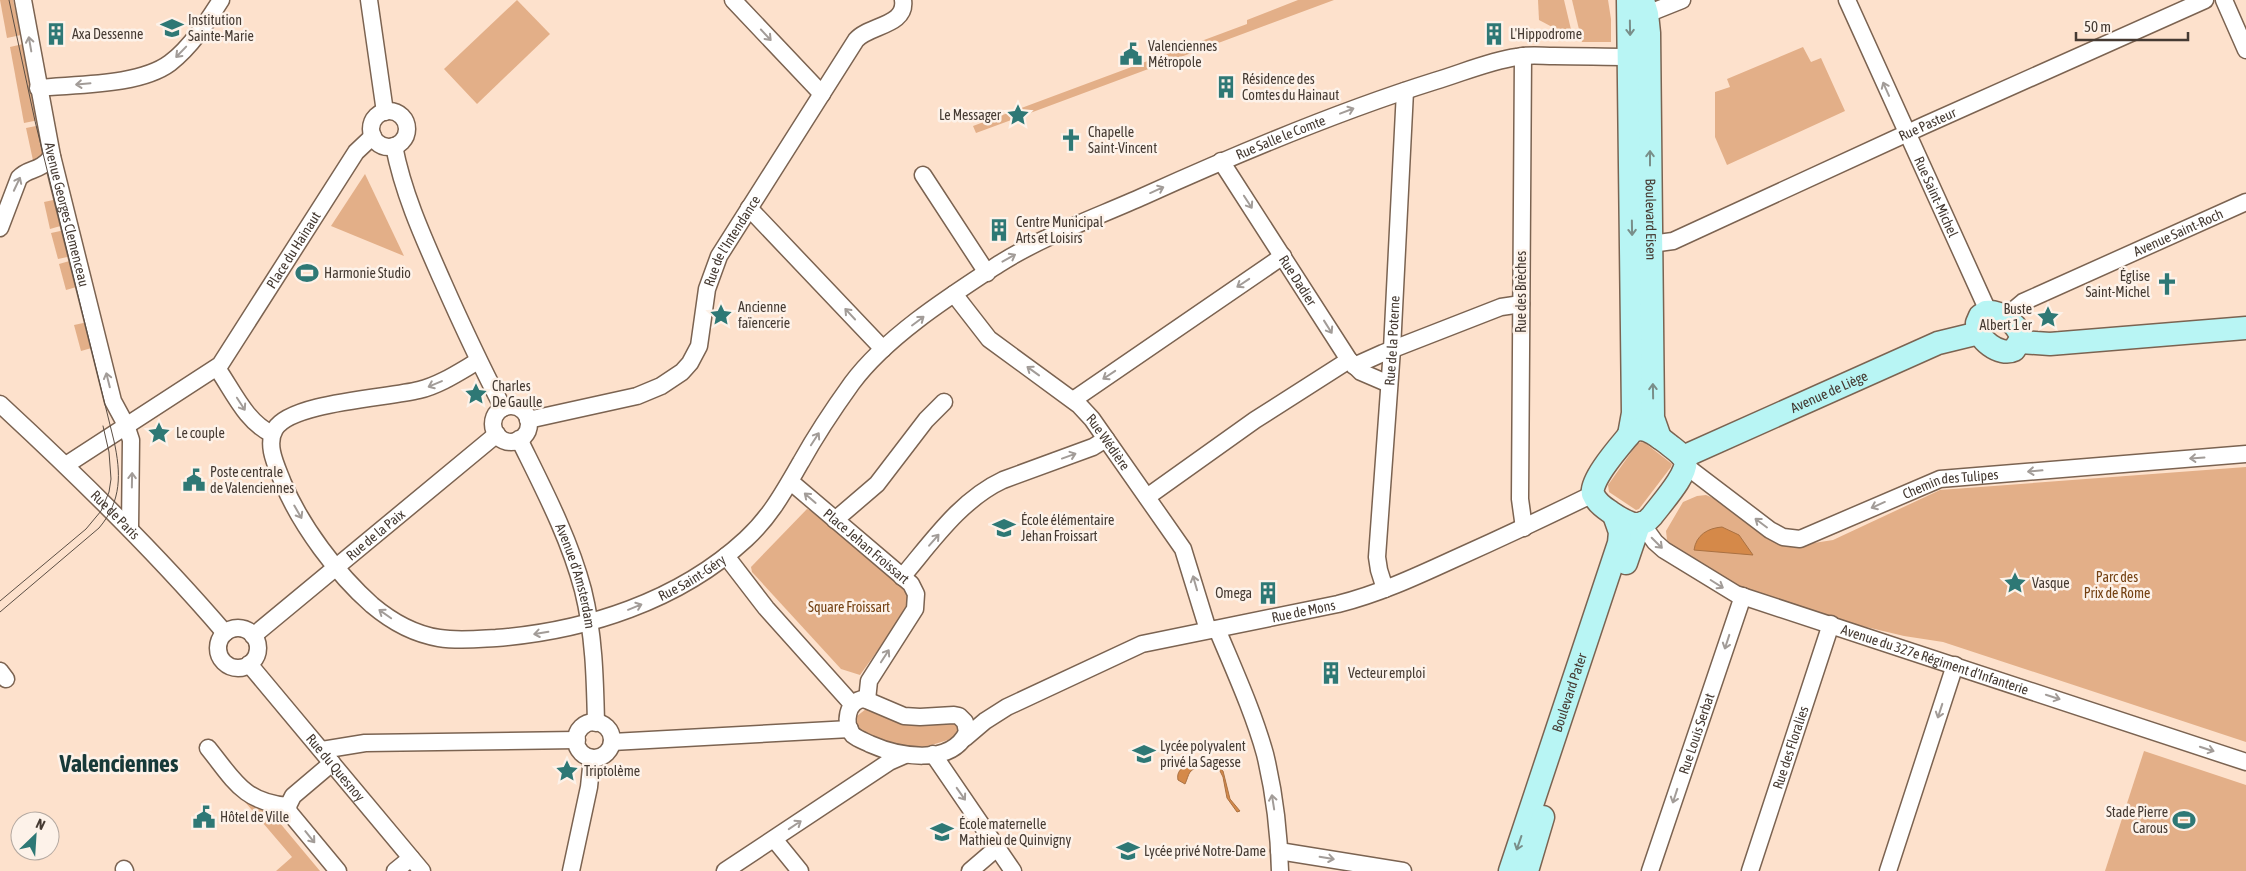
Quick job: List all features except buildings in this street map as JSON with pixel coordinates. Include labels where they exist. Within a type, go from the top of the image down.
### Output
[{"type":"main road","name":"Boulevard Eisen","points":[[1628,0],[1633,412],[1629,435]]},
{"type":"main road","name":"Boulevard Eisen","points":[[1645,7],[1653,421],[1660,438]]},
{"type":"main road","points":[[1982,314],[1996,314],[2018,330],[2020,342],[2014,350],[2004,353],[1997,350],[1978,333],[1977,321],[1982,314]]},
{"type":"main road","points":[[2020,342],[2050,344],[2246,328]]},
{"type":"main road","name":"Avenue de Liège","points":[[1684,462],[1938,342],[1978,333]]},
{"type":"main road","points":[[1645,429],[1660,438],[1684,462],[1682,476],[1650,519],[1640,525],[1628,523],[1599,503],[1593,494],[1595,482],[1634,430],[1645,429]]},
{"type":"main road","name":"Boulevard Pater","points":[[1510,871],[1619,543],[1620,532],[1614,514]]},
{"type":"main road","name":"Boulevard Pater","points":[[1527,871],[1640,525]]},
{"type":"street","name":"Avenue Georges Clemenceau","points":[[23,0],[52,156],[113,401],[126,425],[131,440],[130,528]]},
{"type":"street","points":[[38,88],[127,79],[164,67],[178,56],[194,38],[221,0]]},
{"type":"street","points":[[369,0],[385,112]]},
{"type":"street","points":[[733,0],[822,94]]},
{"type":"street","name":"Rue de l'Intendance","points":[[528,420],[637,396],[653,390],[682,372],[690,364],[699,346],[705,297],[712,271],[749,208],[860,37],[892,22],[902,10],[903,0]]},
{"type":"street","points":[[1645,7],[1682,0]]},
{"type":"street","name":"Rue Saint-Michel","points":[[1847,0],[1906,133],[1996,314]]},
{"type":"street","name":"Rue Pasteur","points":[[1651,244],[1673,241],[1906,133],[2204,0]]},
{"type":"street","points":[[2224,0],[2246,50]]},
{"type":"street","name":"Rue Salle le Comte","points":[[954,294],[1032,246],[1221,161],[1371,102],[1523,56],[1630,57]]},
{"type":"street","name":"Rue des Brèches","points":[[1523,56],[1520,499],[1524,528]]},
{"type":"street","name":"Rue de la Poterne","points":[[1385,589],[1377,556],[1392,349],[1405,91]]},
{"type":"street","points":[[385,112],[397,113],[407,124],[407,132],[404,139],[394,146],[382,145],[373,136],[374,122],[385,112]]},
{"type":"street","name":"Place du Hainaut","points":[[218,368],[356,152],[373,136]]},
{"type":"street","points":[[394,146],[417,222],[478,361],[503,408]]},
{"type":"street","points":[[0,228],[19,178],[24,173],[41,167],[52,156]]},
{"type":"street","name":"Rue Dadier","points":[[1221,161],[1351,363],[1369,377],[1389,384]]},
{"type":"street","points":[[923,175],[987,273]]},
{"type":"street","name":"Avenue Saint-Roch","points":[[1996,314],[2246,202]]},
{"type":"street","points":[[749,208],[883,349]]},
{"type":"street","points":[[1072,400],[1283,256]]},
{"type":"street","name":"Rue Saint-Géry","points":[[272,434],[273,454],[290,498],[309,530],[338,568],[373,605],[388,616],[416,632],[437,638],[465,640],[518,636],[589,623],[652,600],[686,582],[726,556],[766,519],[791,482],[802,459],[859,374],[883,349],[954,294]]},
{"type":"street","name":"Rue Wédière","points":[[954,294],[985,335],[1072,400],[1089,415],[1186,555],[1212,630],[1251,711],[1265,754],[1279,850],[1280,871]]},
{"type":"street","points":[[1146,497],[1254,420],[1351,363],[1507,305],[1521,304]]},
{"type":"street","points":[[66,465],[218,368],[251,419],[259,428],[272,434],[277,425],[288,418],[340,403],[418,391],[447,379],[478,361]]},
{"type":"street","points":[[835,520],[877,484],[926,420],[944,402]]},
{"type":"street","name":"Rue de Paris","points":[[0,404],[130,528],[175,574],[225,633]]},
{"type":"street","points":[[517,407],[523,411],[528,420],[526,432],[519,439],[507,441],[497,434],[494,427],[497,413],[503,408],[517,407]]},
{"type":"street","name":"Rue de la Paix","points":[[253,636],[338,568],[497,434]]},
{"type":"street","name":"Avenue d'Amsterdam","points":[[519,439],[568,544],[581,584],[589,623],[595,680],[596,723]]},
{"type":"street","points":[[902,577],[953,517],[990,486],[1093,447],[1106,440]]},
{"type":"street","name":"Chemin des Tulipes","points":[[1684,462],[1770,530],[1794,539],[1806,537],[1940,480],[2246,454]]},
{"type":"street","name":"Place Jehan Froissart","points":[[791,482],[914,589],[917,604],[869,681],[860,702],[848,716],[850,729]]},
{"type":"street","name":"Rue de Mons","points":[[905,755],[933,754],[954,747],[985,721],[1008,707],[1134,646],[1338,604],[1385,589],[1524,528],[1593,494]]},
{"type":"street","name":"Avenue du 327e Régiment d'Infanterie","points":[[1640,525],[1664,550],[1725,589],[1742,596],[1955,664],[2246,762]]},
{"type":"street","points":[[726,556],[766,608],[860,702]]},
{"type":"street","name":"Rue Louis Serbat","points":[[1650,871],[1742,596]]},
{"type":"street","name":"Rue des Floralies","points":[[1750,871],[1831,624]]},
{"type":"street","points":[[240,628],[253,636],[258,645],[257,652],[249,664],[235,668],[222,660],[218,646],[225,633],[240,628]]},
{"type":"street","name":"Rue du Quesnoy","points":[[249,664],[422,871]]},
{"type":"street","points":[[1888,871],[1955,664]]},
{"type":"street","name":"Rue de Mons","points":[[860,702],[910,717],[984,713],[1008,707]]},
{"type":"street","points":[[954,715],[962,718],[967,724],[968,732],[965,738]]},
{"type":"street","points":[[596,723],[609,730],[612,742],[606,754],[592,758],[581,752],[577,740],[583,727],[596,723]]},
{"type":"street","points":[[612,742],[850,729],[860,739],[905,755]]},
{"type":"street","points":[[322,750],[365,743],[577,740]]},
{"type":"street","points":[[208,748],[246,793],[269,804],[288,806]]},
{"type":"street","points":[[933,754],[1013,871]]},
{"type":"street","points":[[725,871],[889,762],[905,755]]},
{"type":"street","points":[[571,871],[589,786],[592,758]]},
{"type":"street","points":[[332,763],[293,796],[288,806],[289,812],[338,871]]},
{"type":"street","points":[[774,839],[800,871]]},
{"type":"street","points":[[970,871],[998,847]]},
{"type":"street","points":[[1279,850],[1403,871]]},
{"type":"street","points":[[395,871],[411,858]]},
{"type":"green space","points":[[0,0],[13,0],[21,35],[7,38]]},
{"type":"green space","points":[[517,0],[550,34],[477,104],[444,69]]},
{"type":"green space","points":[[1298,0],[1334,0],[976,133],[973,126],[1247,24],[1247,20]]},
{"type":"green space","points":[[1538,0],[1564,0],[1573,38],[1539,20]]},
{"type":"green space","points":[[1572,0],[1608,0],[1611,19],[1611,42],[1582,42]]},
{"type":"green space","points":[[23,44],[39,120],[24,123],[10,47]]},
{"type":"green space","points":[[1803,47],[1811,62],[1821,58],[1845,111],[1727,165],[1715,137],[1715,92],[1730,87],[1727,79]]},
{"type":"green space","points":[[41,125],[44,146],[41,156],[34,165],[26,128]]},
{"type":"green space","points":[[365,174],[404,256],[331,226]]},
{"type":"green space","points":[[58,199],[64,225],[50,229],[44,202]]},
{"type":"green space","points":[[65,230],[72,256],[58,259],[51,233]]},
{"type":"green space","points":[[73,260],[80,286],[66,290],[59,264]]},
{"type":"green space","points":[[88,322],[95,347],[81,351],[74,325]]},
{"type":"green space","points":[[1641,442],[1672,464],[1639,509],[1636,510],[1609,492],[1608,485],[1637,444]]},
{"type":"green space","name":"Parc des Prix de Rome","points":[[2246,467],[2246,742],[1943,642],[1904,636],[1820,616],[1726,582],[1681,550],[1677,551],[1667,540],[1666,531],[1683,502],[1697,496],[1706,495],[1725,503],[1801,545],[1833,540],[1940,490]]},
{"type":"green space","name":"Square Froissart","points":[[807,509],[812,511],[907,591],[909,607],[860,675],[841,669],[752,572],[751,567]]},
{"type":"green space","points":[[866,709],[874,710],[890,720],[901,723],[953,722],[957,726],[958,732],[954,738],[919,749],[889,744],[856,728],[857,716]]},
{"type":"green space","name":"Stade Pierre Carous","points":[[2144,751],[2246,785],[2246,871],[2105,871]]},
{"type":"green space","points":[[247,801],[269,810],[320,871],[276,871],[292,857],[245,802]]},
{"type":"shaded area","points":[[1722,527],[1739,535],[1753,555],[1694,550],[1700,536],[1712,529]]},
{"type":"shaded area","points":[[1206,763],[1216,766],[1223,771],[1230,799],[1240,811],[1237,812],[1227,798],[1223,777],[1219,769],[1208,767],[1196,768],[1190,772],[1185,784],[1178,780],[1178,775],[1183,768]]},
{"type":"tram line","points":[[0,612],[99,528],[112,508],[118,486],[118,464],[114,441],[35,121],[9,0]]},
{"type":"tram line","points":[[0,601],[86,529],[101,511],[109,492],[111,479],[109,452],[103,426]]},
{"type":"place","name":"Institution Sainte-Marie","points":[[172,28]]},
{"type":"place","name":"Axa Dessenne","points":[[56,34]]},
{"type":"place","name":"L'Hippodrome","points":[[1494,34]]},
{"type":"place","name":"Valenciennes Métropole","points":[[1131,54]]},
{"type":"place","name":"Résidence des Comtes du Hainaut","points":[[1226,87]]},
{"type":"place","name":"Le Messager","points":[[1018,115]]},
{"type":"place","name":"Chapelle Saint-Vincent","points":[[1071,140]]},
{"type":"place","name":"Centre Municipal Arts et Loisirs","points":[[999,230]]},
{"type":"place","name":"Harmonie Studio","points":[[307,273]]},
{"type":"place","name":"Église Saint-Michel","points":[[2167,284]]},
{"type":"place","name":"Ancienne faïencerie","points":[[721,315]]},
{"type":"place","name":"Buste Albert 1 er","points":[[2048,317]]},
{"type":"place","name":"Charles De Gaulle","points":[[476,394]]},
{"type":"place","name":"Le couple","points":[[159,433]]},
{"type":"place","name":"Poste centrale de Valenciennes","points":[[194,480]]},
{"type":"place","name":"École élémentaire Jehan Froissart","points":[[1004,528]]},
{"type":"place","name":"Vasque","points":[[2015,583]]},
{"type":"place","name":"Omega","points":[[1268,593]]},
{"type":"place","name":"Vecteur emploi","points":[[1331,673]]},
{"type":"place","name":"Lycée polyvalent privé la Sagesse","points":[[1144,754]]},
{"type":"place","name":"Triptolème","points":[[567,771]]},
{"type":"place","name":"Hôtel de Ville","points":[[204,817]]},
{"type":"place","name":"Stade Pierre Carous","points":[[2184,820]]},
{"type":"place","name":"École maternelle Mathieu de Quinvigny","points":[[942,832]]},
{"type":"place","name":"Lycée privé Notre-Dame","points":[[1128,851]]},
{"type":"district","name":"Valenciennes","points":[[119,764]]}]
